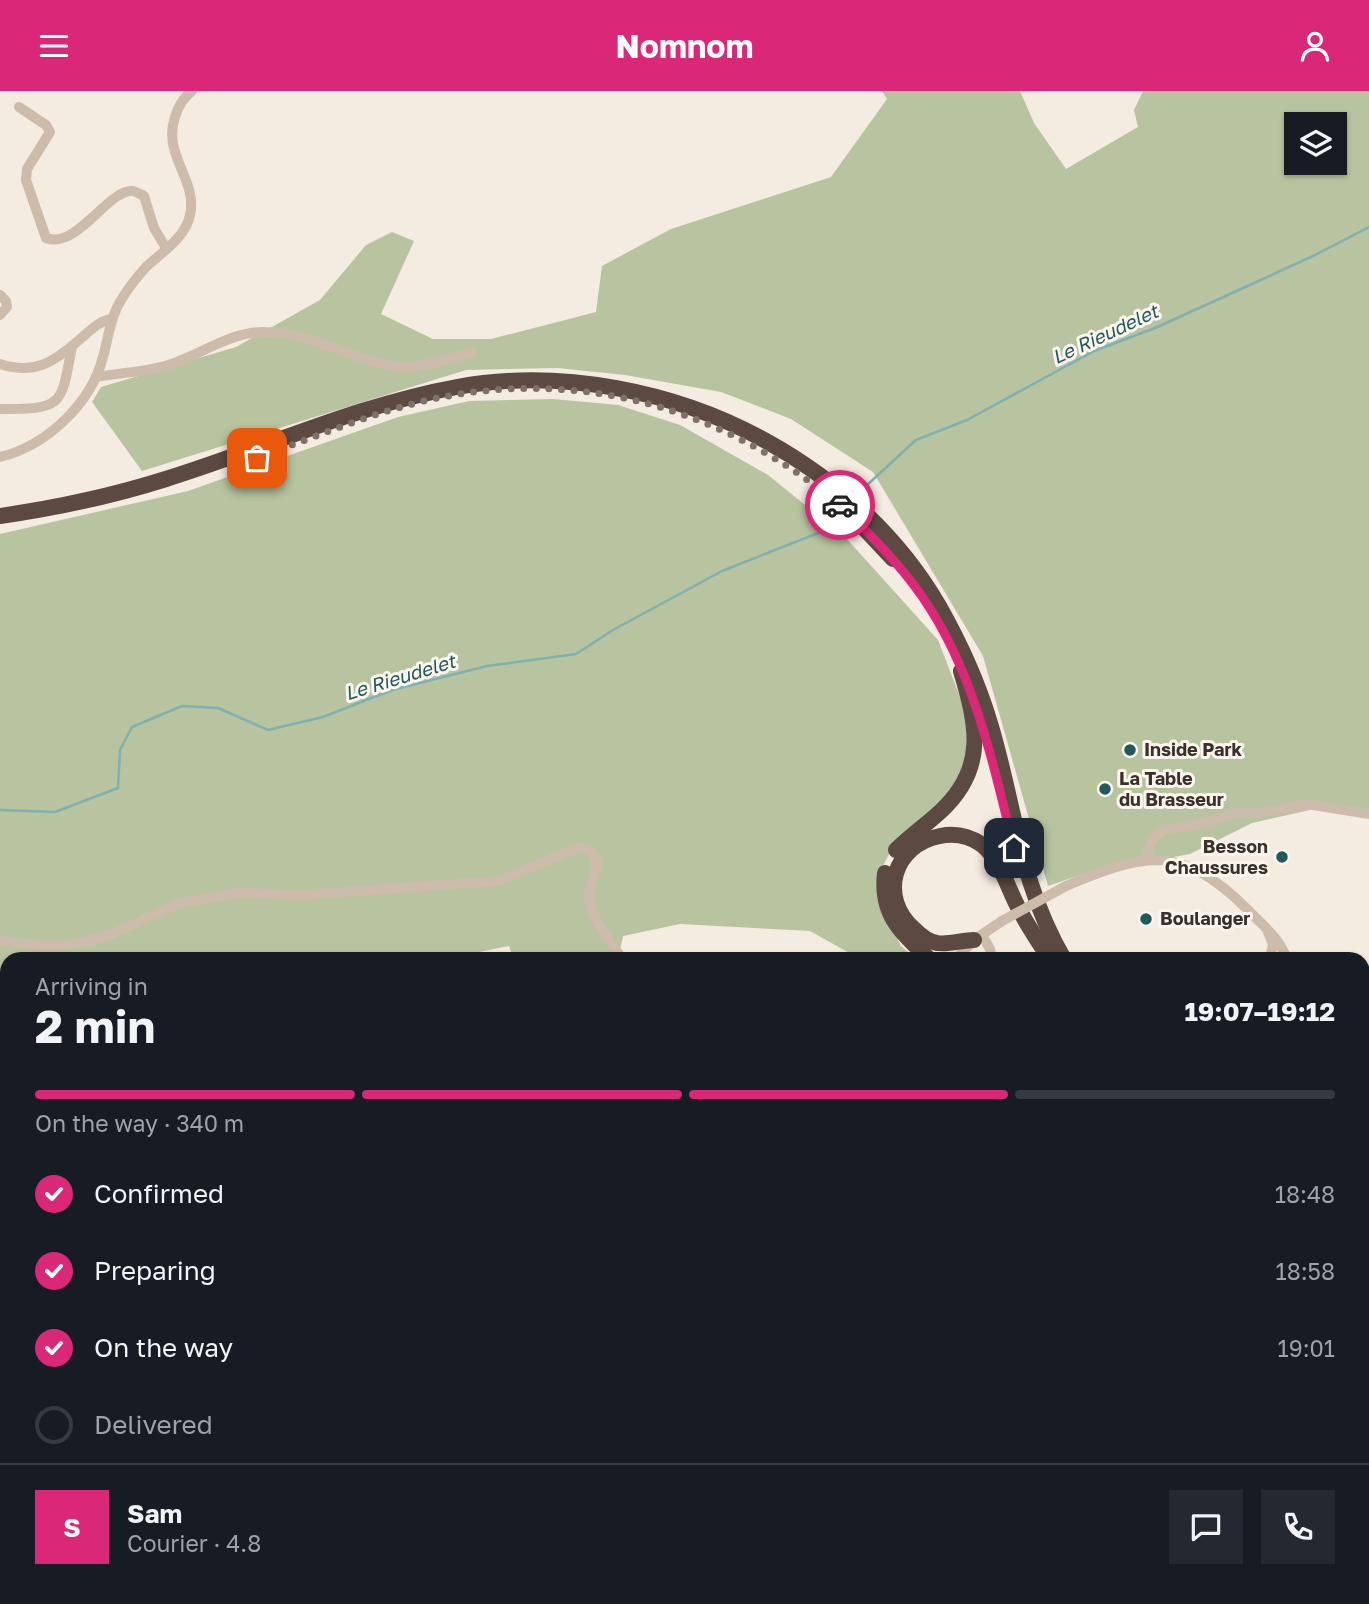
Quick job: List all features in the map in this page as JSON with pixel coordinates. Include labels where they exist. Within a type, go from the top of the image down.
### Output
[{"type":"highway","points":[[0,516],[77,502],[164,480],[402,399],[460,386],[518,381],[592,385],[650,397],[722,419],[778,448],[851,500],[899,550],[937,603],[965,658],[990,722],[1024,870],[1047,931],[1060,952]]},
{"type":"highway","points":[[0,523],[114,502],[161,489],[400,408],[469,393],[509,389],[568,389],[634,399],[705,422],[760,448],[817,486],[840,505],[891,556],[929,608],[956,655],[984,725],[1019,870],[1030,901],[1055,952]]},
{"type":"highway","points":[[922,952],[893,922],[886,905],[883,886],[885,872],[894,853],[958,793],[967,779],[975,744],[974,716],[956,655]]},
{"type":"highway","points":[[978,938],[937,943],[922,936],[900,913],[894,890],[895,875],[901,860],[910,849],[928,838],[951,834],[970,838],[989,851],[1018,907],[1046,952]]},
{"type":"highway","points":[[937,943],[941,952]]},
{"type":"street","points":[[0,457],[18,453],[46,437],[80,402],[96,377],[103,359],[111,319],[122,298],[143,270],[183,231],[190,215],[191,196],[173,149],[171,129],[177,110],[192,91]]},
{"type":"street","points":[[19,107],[46,125],[50,132],[27,169],[26,180],[46,238],[52,240],[67,236],[124,193],[133,191],[144,196],[154,228],[166,248]]},
{"type":"street","points":[[0,295],[6,301],[6,307],[0,315]]},
{"type":"street","points":[[0,364],[20,370],[37,368],[72,346],[100,322],[111,319]]},
{"type":"street","points":[[96,377],[164,366],[227,341],[261,331],[287,333],[327,343],[366,359],[395,366],[424,365],[471,353]]},
{"type":"street","points":[[0,409],[41,409],[54,402],[64,391],[72,346]]},
{"type":"street","points":[[1147,859],[1149,846],[1155,836],[1164,830],[1195,825],[1237,813],[1265,812],[1307,804],[1369,814]]},
{"type":"street","points":[[0,941],[52,946],[85,941],[112,934],[180,902],[239,893],[301,895],[499,881],[580,847],[594,855],[595,870],[588,889],[588,900],[593,915],[617,952]]},
{"type":"street","points":[[963,952],[1002,921],[1066,886],[1100,872],[1147,859],[1170,861],[1199,870],[1216,880],[1280,941],[1284,952]]},
{"type":"street","points":[[1267,930],[1273,944],[1272,952]]},
{"type":"street","points":[[978,938],[989,952]]},
{"type":"green space","points":[[882,91],[1020,91],[1034,123],[1066,169],[1138,127],[1134,110],[1143,91],[1369,91],[1369,818],[1314,809],[1252,823],[1190,854],[1086,873],[1048,886],[983,656],[873,472],[791,419],[721,392],[625,375],[558,368],[466,370],[142,471],[92,402],[101,387],[236,347],[320,300],[366,245],[392,232],[414,241],[381,314],[433,339],[491,339],[596,312],[602,266],[671,229],[831,177],[887,99]]},
{"type":"green space","points":[[553,399],[618,405],[680,425],[768,475],[846,538],[938,640],[965,710],[967,760],[950,794],[896,840],[880,872],[881,906],[901,946],[908,952],[848,952],[810,931],[680,924],[623,936],[620,952],[511,952],[509,946],[479,952],[0,952],[0,534],[188,491],[398,417],[469,401]]},
{"type":"waterway","name":"Le Rieudelet","points":[[866,486],[916,440],[967,420],[1094,351],[1155,328],[1313,256],[1369,227]]},
{"type":"waterway","name":"Le Rieudelet","points":[[0,810],[55,812],[118,788],[120,750],[132,727],[182,706],[218,708],[268,730],[323,717],[392,690],[487,666],[576,654],[613,630],[722,571],[841,524]]},
{"type":"way so far","points":[[257,458],[432,399],[509,389],[568,389],[634,399],[705,422],[760,448],[788,465],[840,505]]},
{"type":"place","name":"Inside Park","points":[[1130,750]]},
{"type":"place","name":"La Table du Brasseur","points":[[1105,789]]},
{"type":"place","name":"Besson Chaussures","points":[[1282,857]]},
{"type":"place","name":"Boulanger","points":[[1146,919]]},
{"type":"route","points":[[840,505],[891,556],[914,585],[956,655],[984,725],[1014,848]]}]
